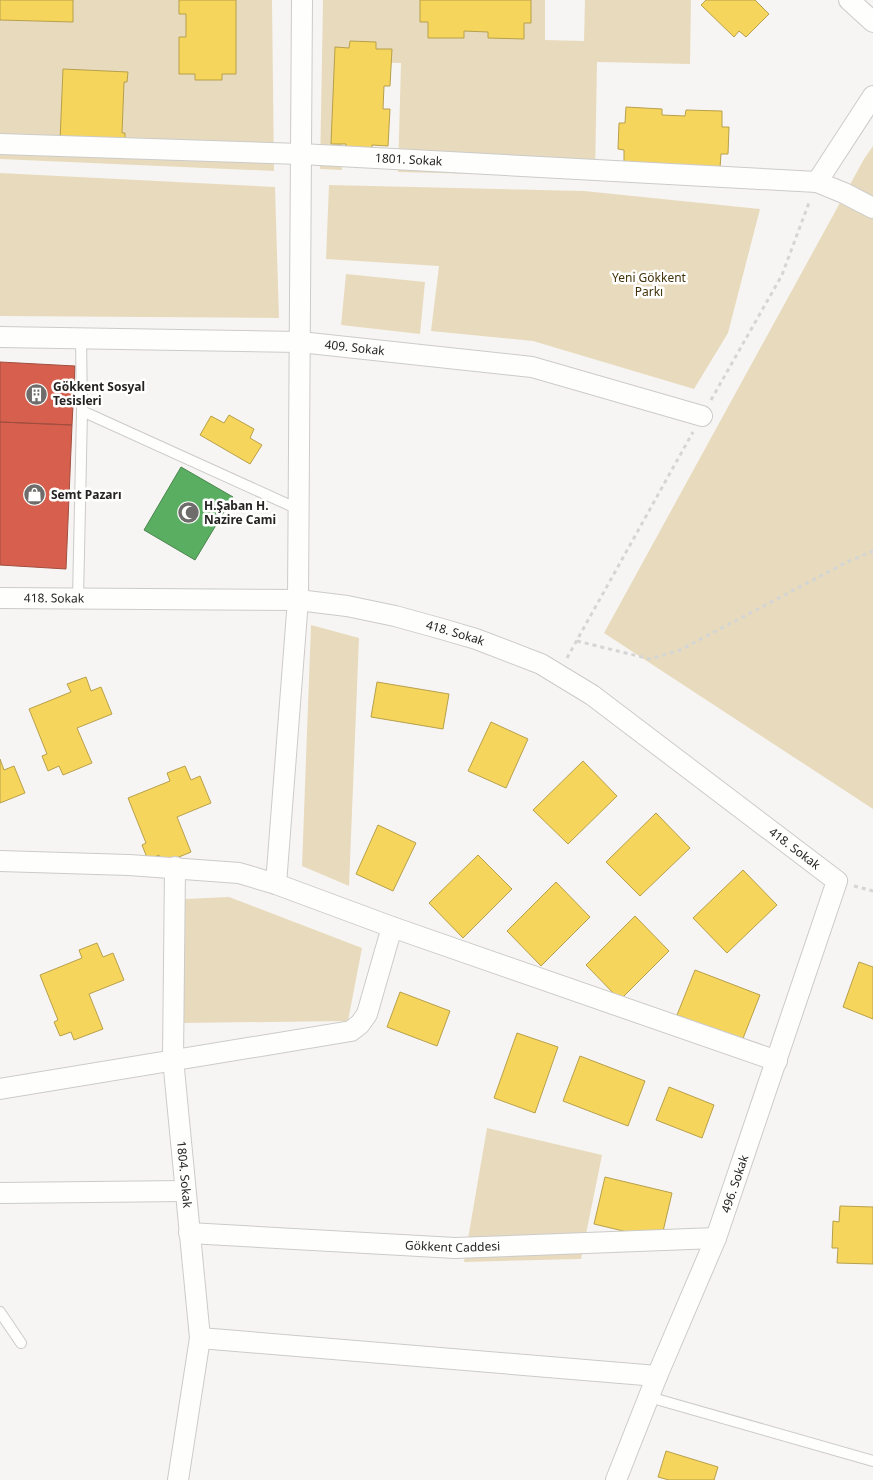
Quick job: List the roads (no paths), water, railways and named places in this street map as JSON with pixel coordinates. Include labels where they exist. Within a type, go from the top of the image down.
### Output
[{"type":"street","points":[[276,884],[298,600],[302,0]]},
{"type":"street","points":[[849,0],[873,22]]},
{"type":"street","points":[[817,182],[873,96]]},
{"type":"street","name":"1801. Sokak","points":[[0,144],[301,154],[817,182],[873,208]]},
{"type":"street","name":"409. Sokak","points":[[0,337],[300,342],[532,367],[702,416]]},
{"type":"street","name":"418. Sokak","points":[[0,598],[298,600],[347,606],[476,639],[541,664],[592,695],[837,881]]},
{"type":"street","points":[[0,861],[176,867],[240,873],[276,884],[392,927],[776,1061]]},
{"type":"street","name":"1804. Sokak","points":[[176,867],[173,1060],[200,1338],[178,1480]]},
{"type":"street","name":"496. Sokak","points":[[616,1480],[657,1376],[716,1238],[837,881]]},
{"type":"street","points":[[0,1089],[351,1031],[360,1024],[367,1014],[392,927]]},
{"type":"street","points":[[0,1193],[185,1191]]},
{"type":"street","name":"Gökkent Caddesi","points":[[189,1233],[455,1248],[716,1238]]},
{"type":"street","points":[[200,1338],[657,1376]]},
{"type":"lane","points":[[78,598],[82,411],[81,338]]},
{"type":"lane","points":[[82,411],[298,509]]},
{"type":"lane","points":[[0,1312],[21,1343]]},
{"type":"lane","points":[[649,1397],[873,1462]]},
{"type":"place","name":"Gökkent Sosyal Tesisleri","points":[[37,394]]},
{"type":"place","name":"Semt Pazarı","points":[[35,495]]},
{"type":"place","name":"H.Şaban H. Nazire Cami","points":[[188,513]]},
{"type":"park label","name":"Yeni Gökkent Parkı","points":[[649,285]]}]
